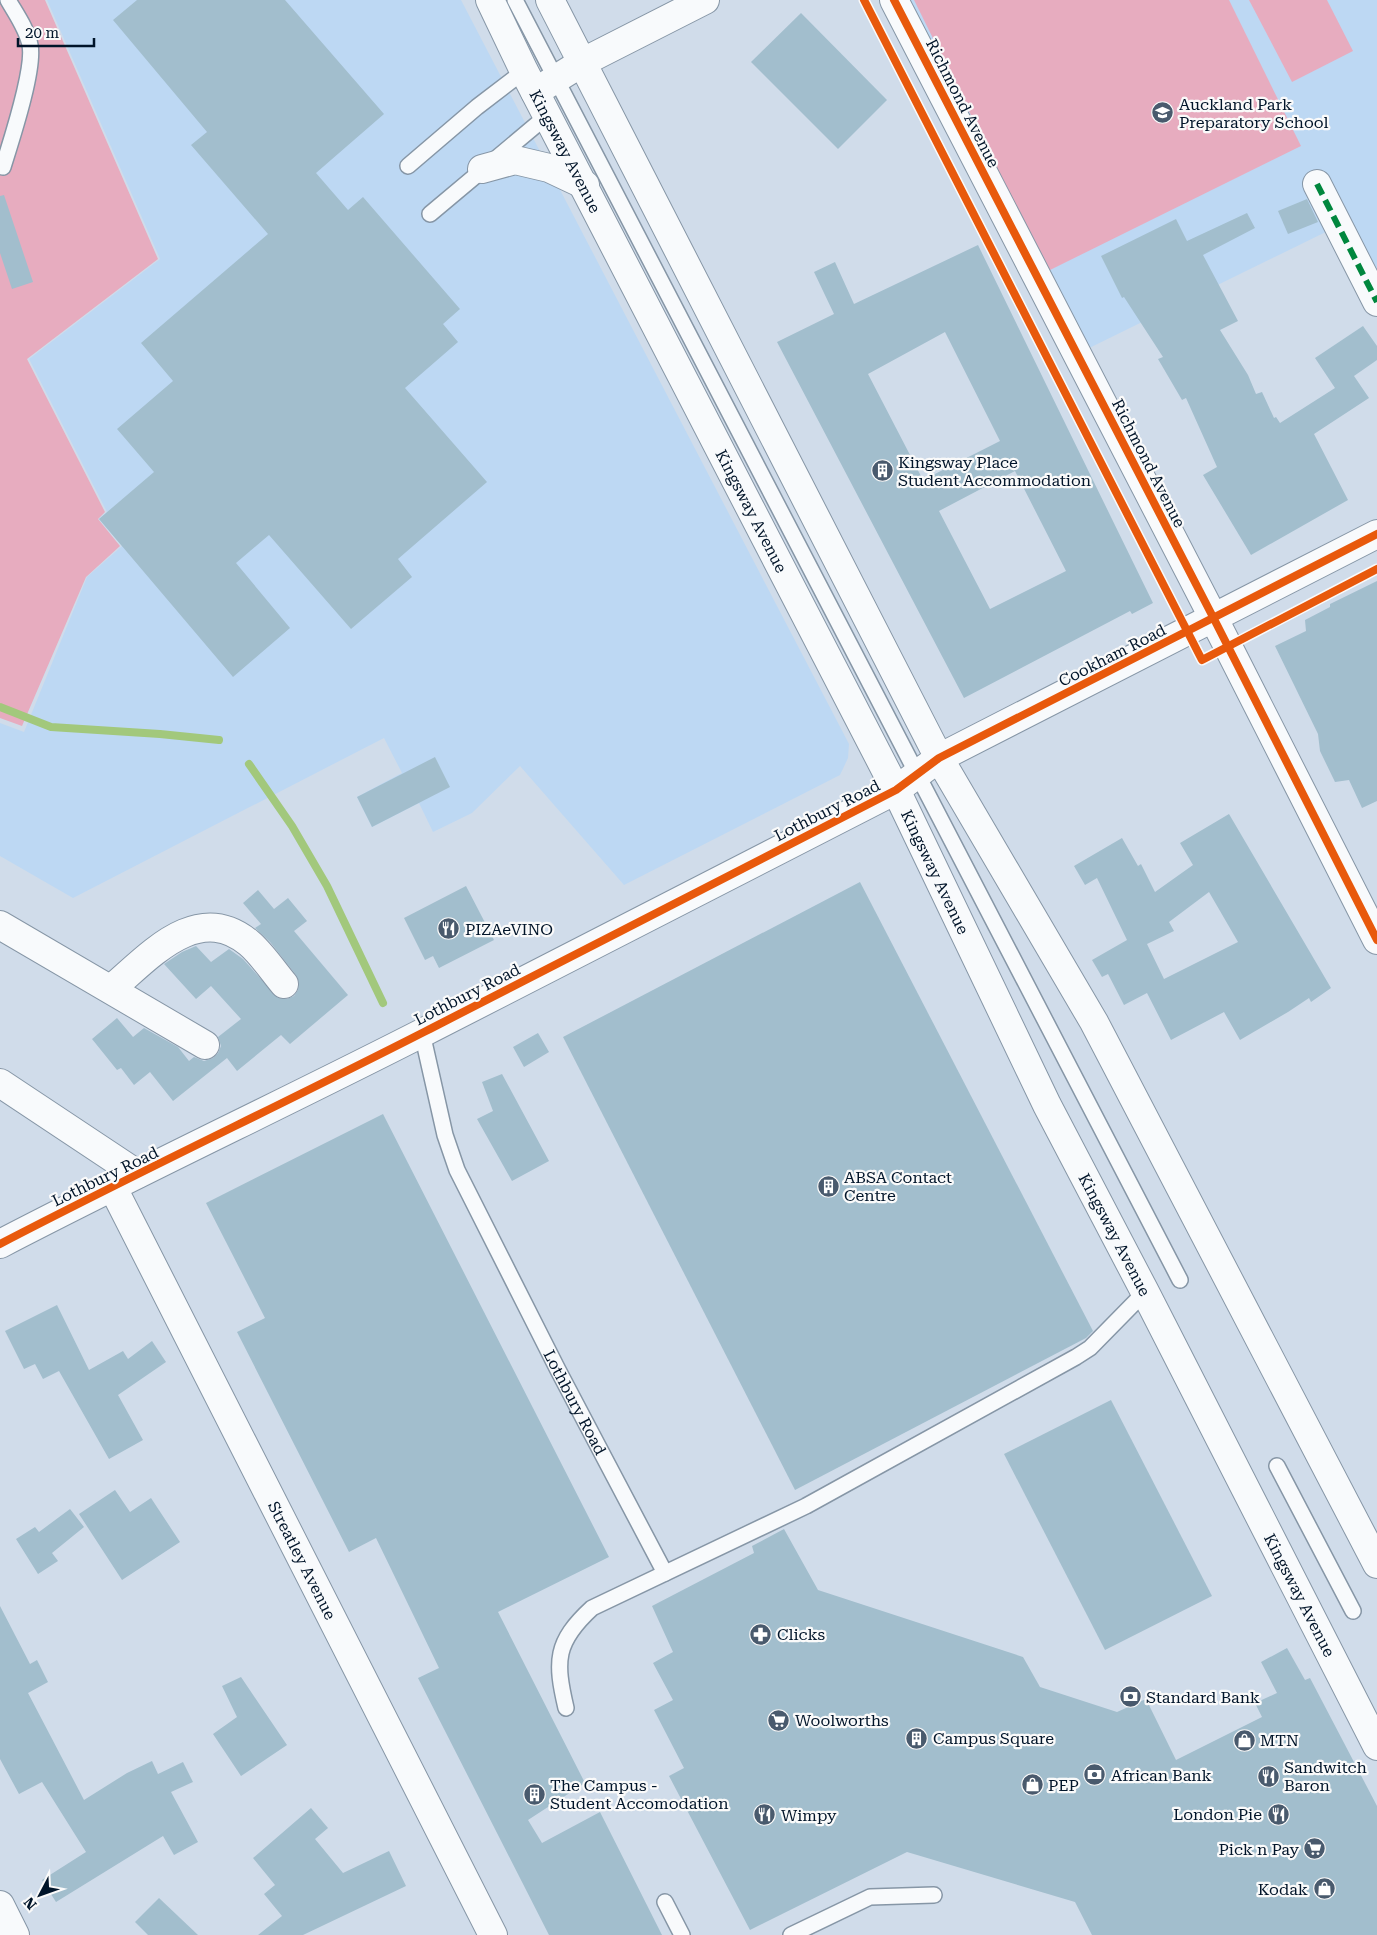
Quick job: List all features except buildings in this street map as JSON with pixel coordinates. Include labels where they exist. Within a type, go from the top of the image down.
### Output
[{"type":"street","name":"Kingsway Avenue","points":[[490,0],[541,89],[585,185],[907,782],[1042,1097],[1145,1292],[1377,1746]]},
{"type":"street","points":[[550,0],[939,758],[1094,1022],[1377,1564]]},
{"type":"street","points":[[541,89],[583,62],[705,0]]},
{"type":"street","name":"Richmond Avenue","points":[[894,0],[1213,617],[1377,940]]},
{"type":"street","points":[[482,169],[515,160],[549,168],[585,185]]},
{"type":"street","points":[[1317,184],[1377,302]]},
{"type":"street","name":"Cookham Road","points":[[939,758],[1377,534]]},
{"type":"street","name":"Lothbury Road","points":[[0,1244],[112,1186],[422,1033],[907,782],[939,758]]},
{"type":"street","points":[[0,925],[204,1045]]},
{"type":"street","points":[[111,989],[168,940],[198,928],[214,928],[233,934],[250,943],[284,984]]},
{"type":"street","points":[[0,1083],[137,1174]]},
{"type":"street","name":"Streatley Avenue","points":[[112,1186],[494,1935]]},
{"type":"street","points":[[0,1905],[15,1935]]},
{"type":"lane","points":[[3,167],[30,65],[31,47],[24,28],[8,0]]},
{"type":"lane","points":[[515,0],[541,89],[907,782],[1180,1280]]},
{"type":"lane","points":[[408,166],[477,107],[541,89]]},
{"type":"lane","points":[[430,214],[482,169],[541,89]]},
{"type":"lane","name":"Lothbury Road","points":[[422,1033],[444,1134],[457,1170],[558,1370],[665,1573]]},
{"type":"lane","points":[[566,1708],[559,1679],[558,1663],[574,1624],[592,1608],[806,1506],[1076,1357],[1090,1348],[1145,1292]]},
{"type":"lane","points":[[1277,1466],[1353,1610]]},
{"type":"lane","points":[[791,1935],[870,1897],[934,1895]]},
{"type":"lane","points":[[665,1902],[682,1935]]},
{"type":"shaded area","points":[[0,0],[45,0],[158,259],[27,359],[105,512],[98,519],[120,546],[86,577],[22,726],[0,718]]},
{"type":"shaded area","points":[[47,0],[461,0],[849,744],[848,758],[840,775],[624,885],[520,766],[472,813],[433,832],[419,803],[372,827],[357,797],[402,773],[384,738],[73,898],[0,856],[0,723],[24,732],[87,577],[122,546],[99,519],[107,512],[29,359],[160,259]]},
{"type":"shaded area","name":"Auckland Park Preparatory School","points":[[890,0],[1377,0],[1377,302],[1338,226],[1077,354]]},
{"type":"shaded area","points":[[914,0],[1229,0],[1301,146],[1048,271]]},
{"type":"shaded area","points":[[1249,0],[1327,0],[1353,51],[1292,82]]},
{"type":"waterway","points":[[0,707],[51,727],[219,740]]},
{"type":"waterway","points":[[249,764],[292,826],[327,886],[383,1003]]},
{"type":"marked path","points":[[1317,184],[1377,302]]},
{"type":"cycle path","points":[[864,0],[1202,660],[1377,569]]},
{"type":"cycle path","points":[[894,0],[1213,617],[1377,940]]},
{"type":"cycle path","points":[[0,1244],[424,1032],[896,790],[939,758],[1377,534]]},
{"type":"place","name":"Auckland Park Preparatory School","points":[[1163,113]]},
{"type":"place","name":"Kingsway Place Student Accommodation","points":[[882,471]]},
{"type":"place","name":"PIZAeVINO","points":[[449,929]]},
{"type":"place","name":"ABSA Contact Centre","points":[[828,1186]]},
{"type":"place","name":"Clicks","points":[[761,1634]]},
{"type":"place","name":"Standard Bank","points":[[1130,1697]]},
{"type":"place","name":"Woolworths","points":[[779,1720]]},
{"type":"place","name":"Campus Square","points":[[917,1738]]},
{"type":"place","name":"MTN","points":[[1244,1740]]},
{"type":"place","name":"African Bank","points":[[1095,1775]]},
{"type":"place","name":"Sandwitch Baron","points":[[1268,1776]]},
{"type":"place","name":"PEP","points":[[1032,1785]]},
{"type":"place","name":"The Campus - Student Accomodation","points":[[534,1794]]},
{"type":"place","name":"London Pie","points":[[1278,1814]]},
{"type":"place","name":"Wimpy","points":[[765,1815]]},
{"type":"place","name":"Pick n Pay","points":[[1315,1849]]},
{"type":"place","name":"Kodak","points":[[1324,1889]]}]
